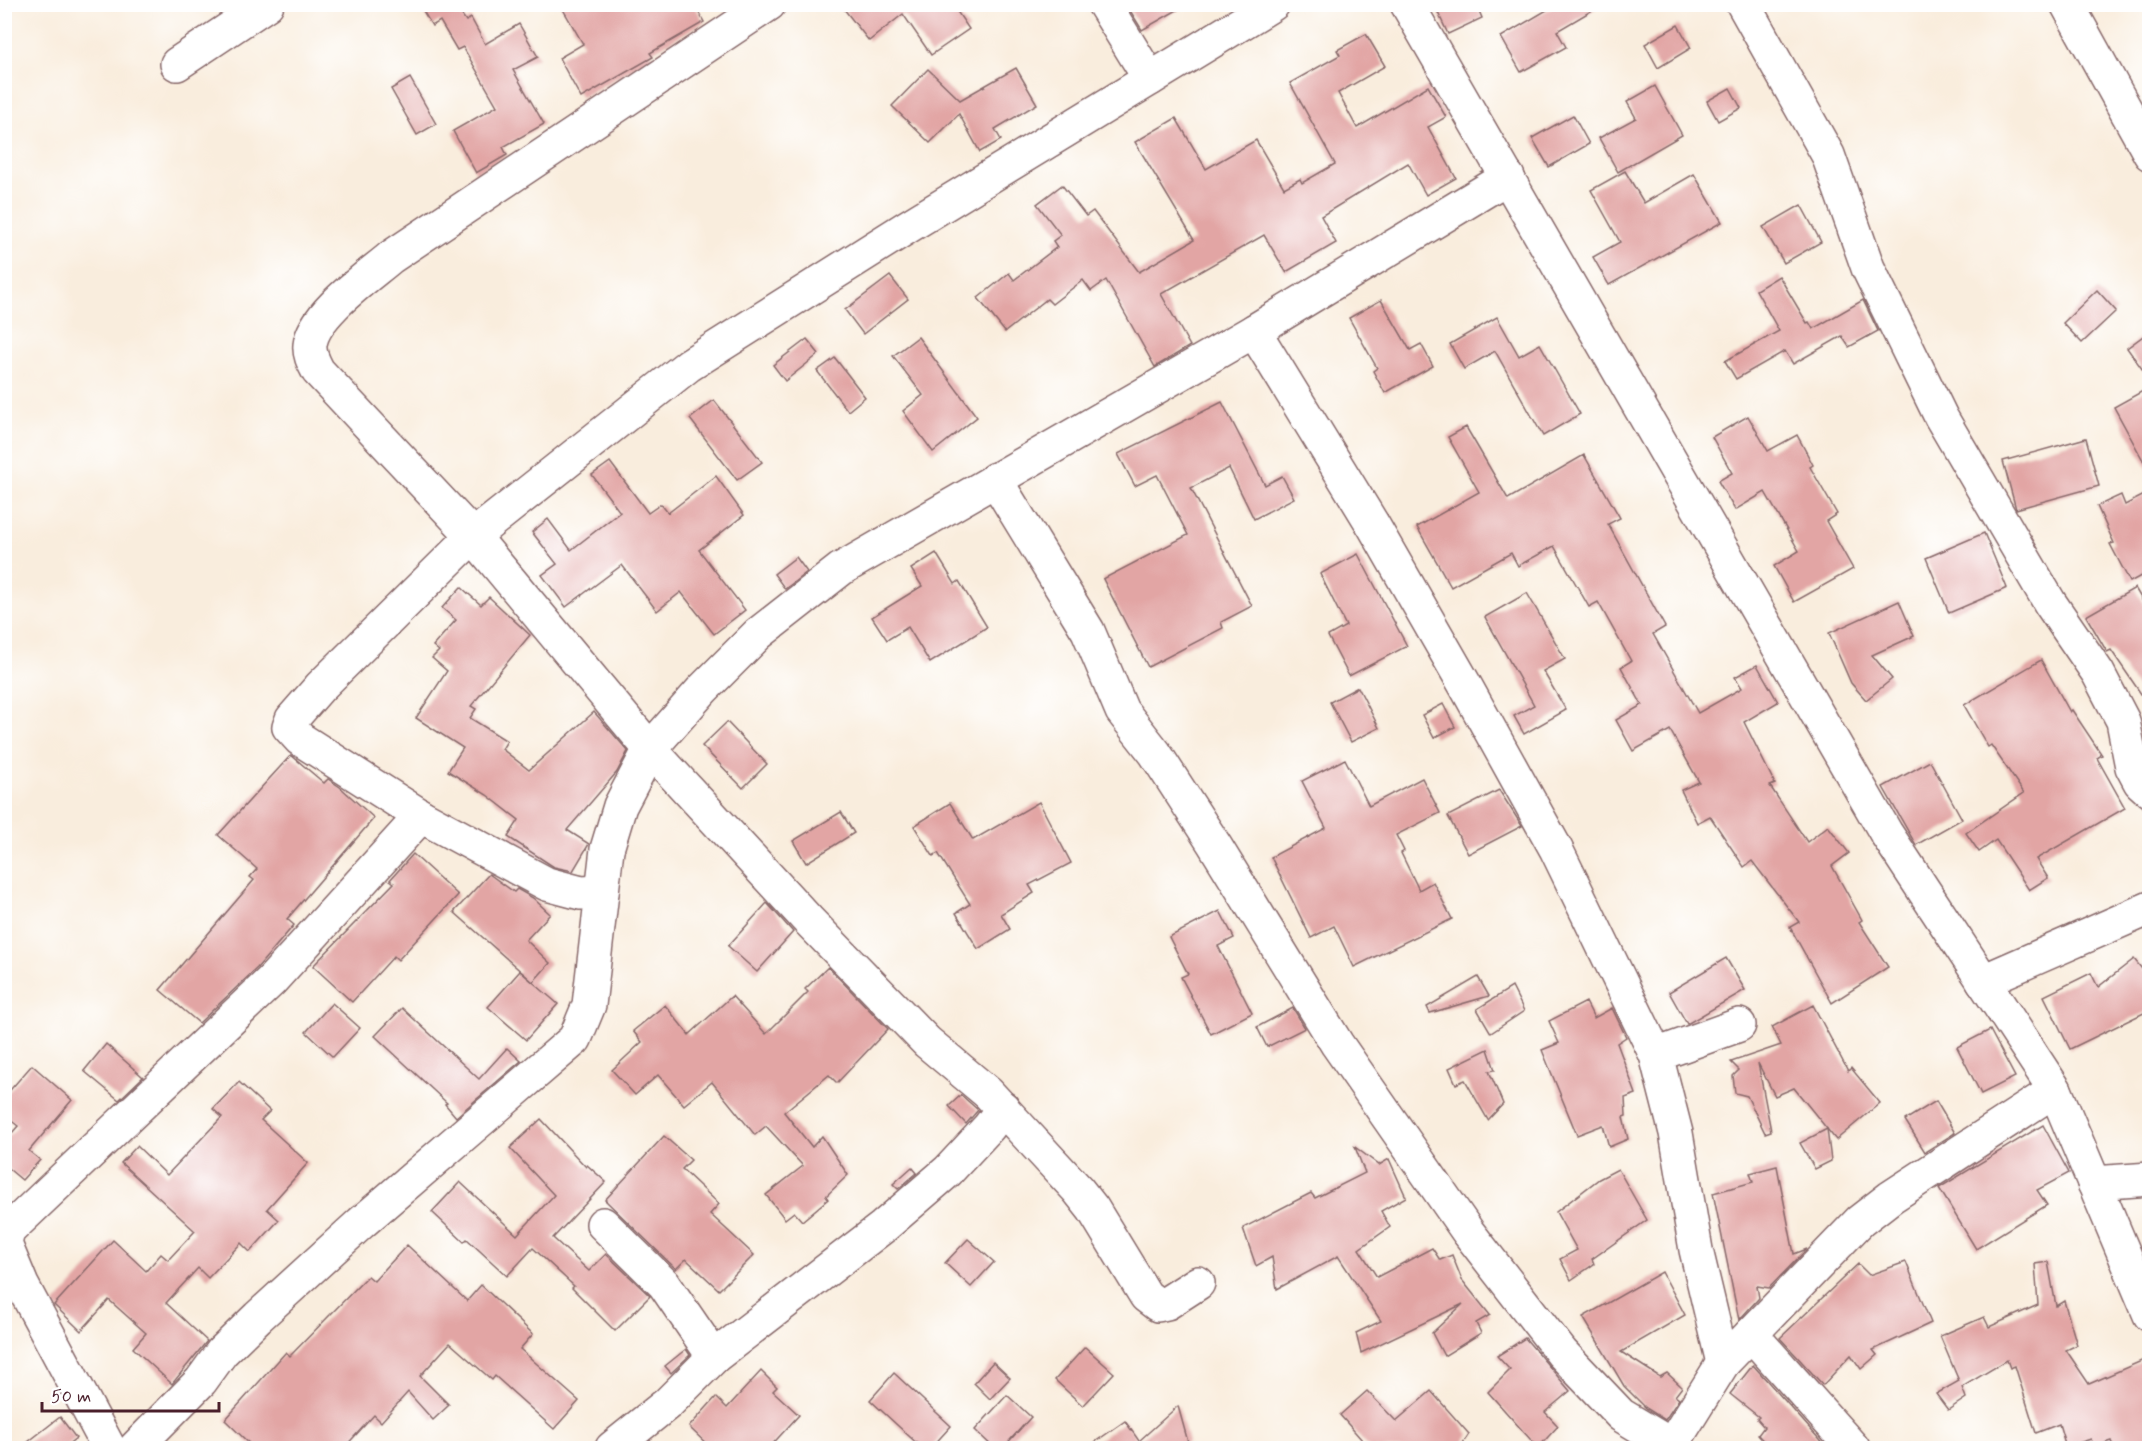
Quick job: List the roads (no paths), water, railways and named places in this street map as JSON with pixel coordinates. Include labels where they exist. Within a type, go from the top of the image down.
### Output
[{"type":"street","points":[[177,64],[267,4]]},
{"type":"street","points":[[769,4],[391,257],[334,306],[315,329],[310,344],[311,357],[318,371],[473,536],[650,749],[808,920],[927,1042],[1003,1108],[1093,1209],[1146,1296],[1158,1305],[1167,1303],[1198,1283]]},
{"type":"street","points":[[1104,4],[1150,79]]},
{"type":"street","points":[[602,892],[581,893],[547,884],[421,816],[300,739],[289,727],[292,719],[320,687],[473,536],[689,365],[909,226],[1273,4]]},
{"type":"street","points":[[1407,4],[1886,833],[2055,1090],[2150,1315]]},
{"type":"street","points":[[1743,4],[1828,155],[1868,268],[1941,417],[2050,603],[2098,673],[2123,721],[2132,767],[2140,782],[2150,791]]},
{"type":"street","points":[[2067,4],[2150,154]]},
{"type":"street","points":[[135,1449],[258,1317],[360,1223],[575,1039],[589,1005],[607,849],[621,806],[650,749],[703,689],[758,634],[841,569],[1254,331],[1508,177]]},
{"type":"street","points":[[1254,331],[1373,525],[1556,849],[1656,1055],[1676,1133],[1696,1250],[1723,1363]]},
{"type":"street","points":[[995,479],[1088,631],[1122,711],[1155,753],[1337,1044],[1461,1222],[1562,1353],[1622,1415],[1671,1447],[1723,1363],[1860,1221],[1891,1197],[2055,1090]]},
{"type":"street","points":[[109,1449],[22,1285],[5,1244],[8,1231],[272,980],[421,816]]},
{"type":"street","points":[[1983,981],[2150,908]]},
{"type":"street","points":[[1656,1055],[1739,1025]]},
{"type":"street","points":[[612,1449],[668,1403],[714,1357],[899,1213],[948,1171],[989,1127],[1003,1108]]},
{"type":"street","points":[[2094,1183],[2150,1179]]},
{"type":"street","points":[[603,1224],[664,1284],[714,1357]]},
{"type":"street","points":[[1751,1334],[1853,1449]]}]
